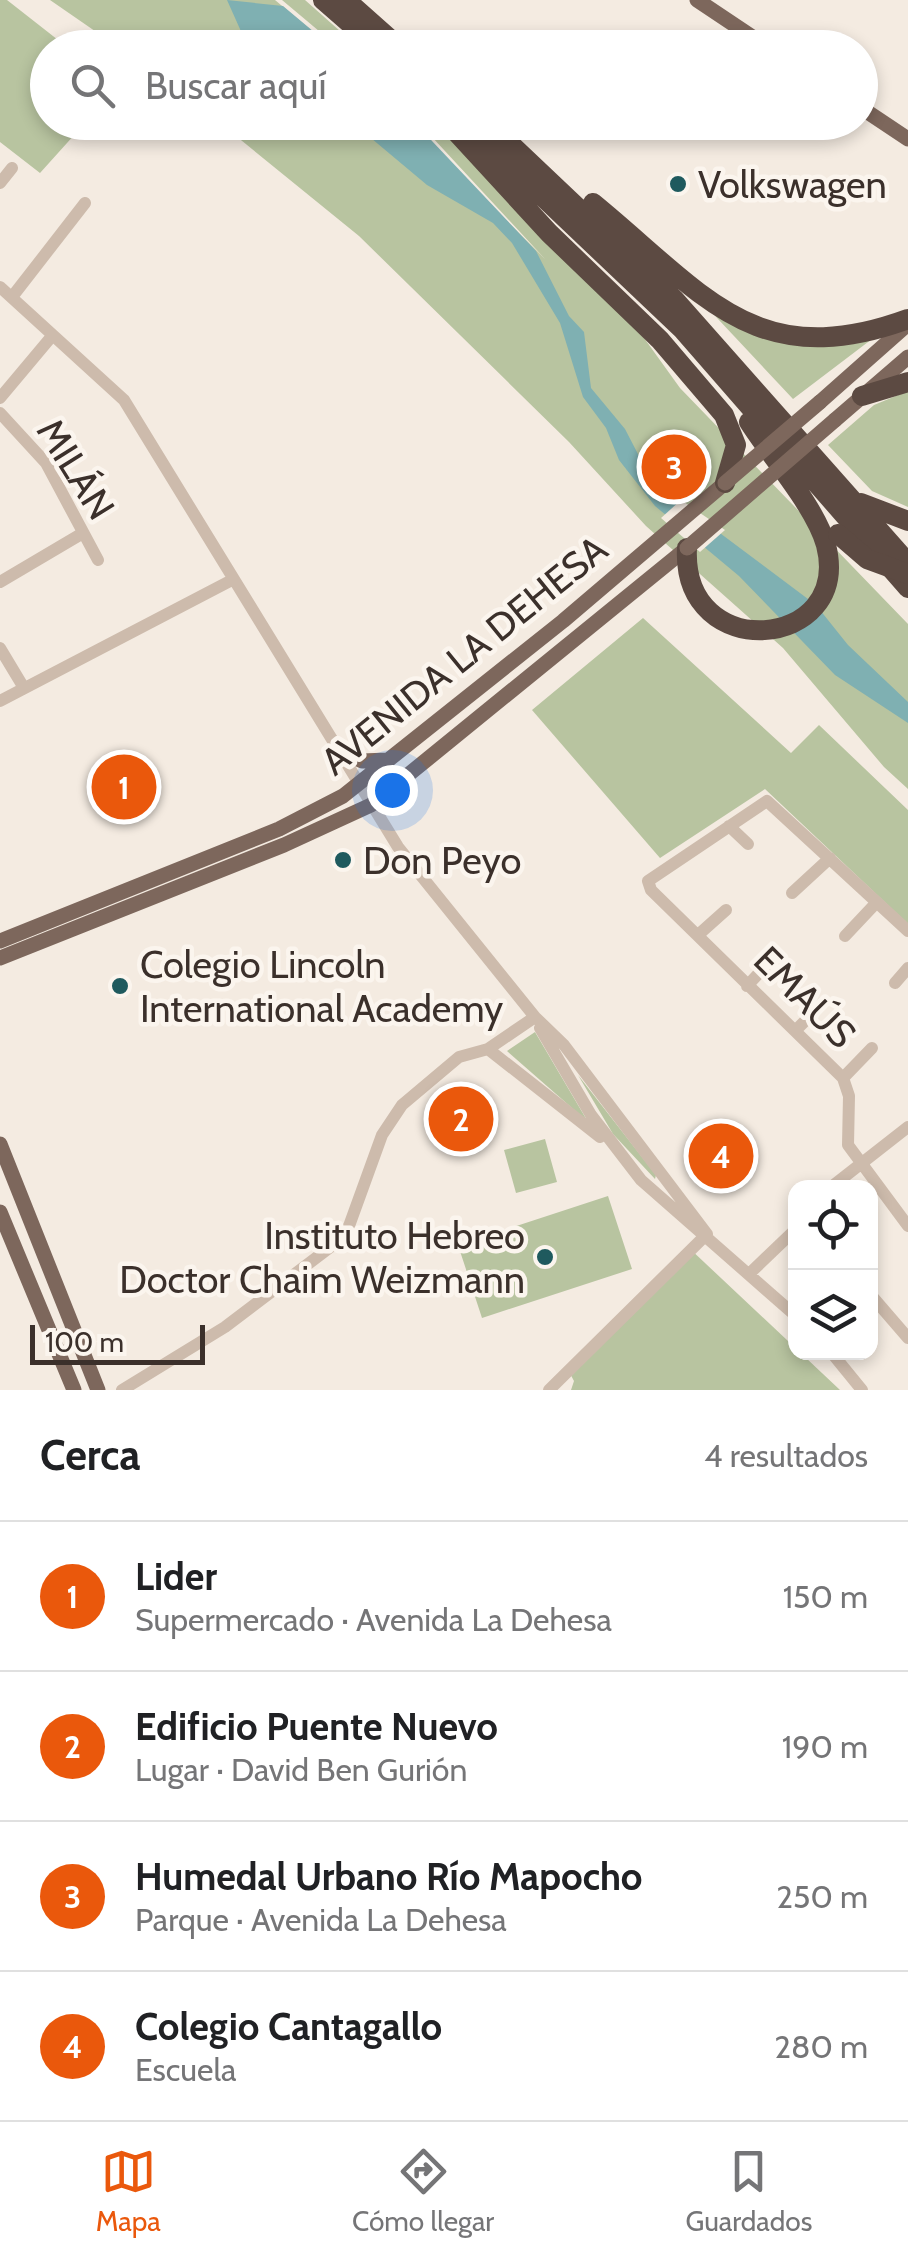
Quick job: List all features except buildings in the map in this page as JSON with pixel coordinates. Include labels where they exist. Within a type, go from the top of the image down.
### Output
[{"type":"highway","points":[[324,0],[358,30]]},
{"type":"highway","points":[[346,0],[380,30]]},
{"type":"highway","points":[[464,140],[680,363],[732,430],[735,452],[725,483]]},
{"type":"highway","points":[[483,140],[682,329],[908,588]]},
{"type":"highway","points":[[507,140],[665,290],[908,563]]},
{"type":"highway","points":[[511,140],[712,301],[750,326],[789,338],[822,340],[865,334],[908,321]]},
{"type":"highway","points":[[682,329],[832,539],[908,574]]},
{"type":"highway","points":[[862,396],[908,382]]},
{"type":"highway","points":[[851,497],[874,510],[908,521]]},
{"type":"highway","points":[[687,548],[689,574],[699,597],[724,623],[766,631],[802,618],[825,586],[832,539]]},
{"type":"main road","points":[[697,0],[742,30]]},
{"type":"main road","points":[[878,119],[908,139]]},
{"type":"main road","name":"AVENIDA LA DEHESA","points":[[0,941],[279,830],[359,786],[647,550],[908,321]]},
{"type":"main road","name":"AVENIDA LA DEHESA","points":[[0,958],[284,845],[371,805],[662,569],[908,358]]},
{"type":"main road","points":[[338,750],[370,762],[392,759]]},
{"type":"main road","points":[[0,1144],[95,1390]]},
{"type":"main road","points":[[0,1212],[72,1384],[95,1390]]},
{"type":"street","points":[[0,183],[12,168]]},
{"type":"street","points":[[12,296],[85,203]]},
{"type":"street","points":[[0,287],[124,400],[398,847],[535,1017],[564,1045],[664,1173],[706,1234],[788,1309]]},
{"type":"street","points":[[0,398],[52,336]]},
{"type":"street","name":"MILÁN","points":[[0,413],[38,451],[98,560]]},
{"type":"street","points":[[0,582],[83,533]]},
{"type":"street","points":[[0,702],[232,580]]},
{"type":"street","points":[[0,648],[24,688]]},
{"type":"street","points":[[748,844],[729,826],[767,801],[908,931]]},
{"type":"street","name":"EMAÚS","points":[[729,826],[648,881],[747,986],[843,1078],[849,1096],[846,1139],[908,1226]]},
{"type":"street","points":[[792,893],[830,858]]},
{"type":"street","points":[[846,936],[877,902]]},
{"type":"street","points":[[698,936],[726,910]]},
{"type":"street","points":[[747,986],[776,956]]},
{"type":"street","points":[[894,983],[908,968]]},
{"type":"street","points":[[795,1031],[824,1002]]},
{"type":"street","points":[[122,1390],[225,1327],[337,1242],[349,1226],[382,1134],[402,1104],[459,1058],[488,1048],[535,1017]]},
{"type":"street","points":[[535,1017],[612,1146]]},
{"type":"street","points":[[488,1048],[612,1146],[684,1222],[706,1234]]},
{"type":"street","points":[[843,1078],[872,1048]]},
{"type":"street","points":[[839,1180],[908,1127]]},
{"type":"street","points":[[642,1180],[659,1184],[664,1173]]},
{"type":"street","points":[[549,1390],[706,1234]]},
{"type":"street","points":[[749,1274],[788,1237]]},
{"type":"street","points":[[878,1301],[908,1338]]},
{"type":"street","points":[[838,1360],[862,1390]]},
{"type":"green space","points":[[0,0],[7,0],[45,30],[30,30],[30,140],[70,140],[40,173],[0,142]]},
{"type":"green space","points":[[50,0],[275,0],[311,30],[93,30]]},
{"type":"green space","points":[[282,0],[305,0],[339,30],[318,30]]},
{"type":"green space","points":[[241,140],[426,140],[545,259],[435,140],[454,140],[639,331],[680,388],[908,624],[908,789],[884,767],[783,648],[646,526],[569,442],[359,236]]},
{"type":"green space","points":[[703,303],[731,317],[872,339],[793,399]]},
{"type":"green space","points":[[908,391],[908,507],[872,491],[828,445],[874,405]]},
{"type":"green space","points":[[643,618],[791,753],[819,725],[908,810],[908,924],[765,789],[660,858],[532,710]]},
{"type":"green space","points":[[535,1032],[588,1122],[507,1051]]},
{"type":"green space","points":[[578,1075],[656,1175],[655,1179],[613,1134]]},
{"type":"green space","name":"Instituto Hebreo Doctor Chaim Weizmann","points":[[545,1139],[557,1182],[516,1193],[504,1150]]},
{"type":"green space","name":"Instituto Hebreo Doctor Chaim Weizmann","points":[[608,1196],[632,1269],[482,1318],[458,1245]]},
{"type":"green space","points":[[688,1247],[788,1341],[788,1360],[808,1360],[840,1390],[571,1390],[574,1381],[566,1366]]},
{"type":"water","points":[[227,0],[283,6],[312,30],[240,30]]},
{"type":"water","points":[[373,140],[431,140],[536,251],[569,316],[584,332],[591,388],[625,429],[653,483],[816,605],[848,645],[908,702],[908,723],[835,675],[739,576],[655,506],[619,460],[606,428],[583,397],[560,323],[512,243],[493,223],[427,185]]},
{"type":"pier","points":[[681,500],[725,530],[700,552],[661,518]]},
{"type":"place","name":"Volkswagen","points":[[678,184]]},
{"type":"place","name":"Humedal Urbano Río Mapocho","points":[[674,467]]},
{"type":"place","name":"Lider","points":[[124,787]]},
{"type":"place","name":"Don Peyo","points":[[343,860]]},
{"type":"place","name":"Colegio Lincoln International Academy","points":[[120,986]]},
{"type":"place","name":"Edificio Puente Nuevo","points":[[461,1119]]},
{"type":"place","name":"Colegio Cantagallo","points":[[721,1156]]},
{"type":"place","name":"Instituto Hebreo Doctor Chaim Weizmann","points":[[545,1257]]}]
